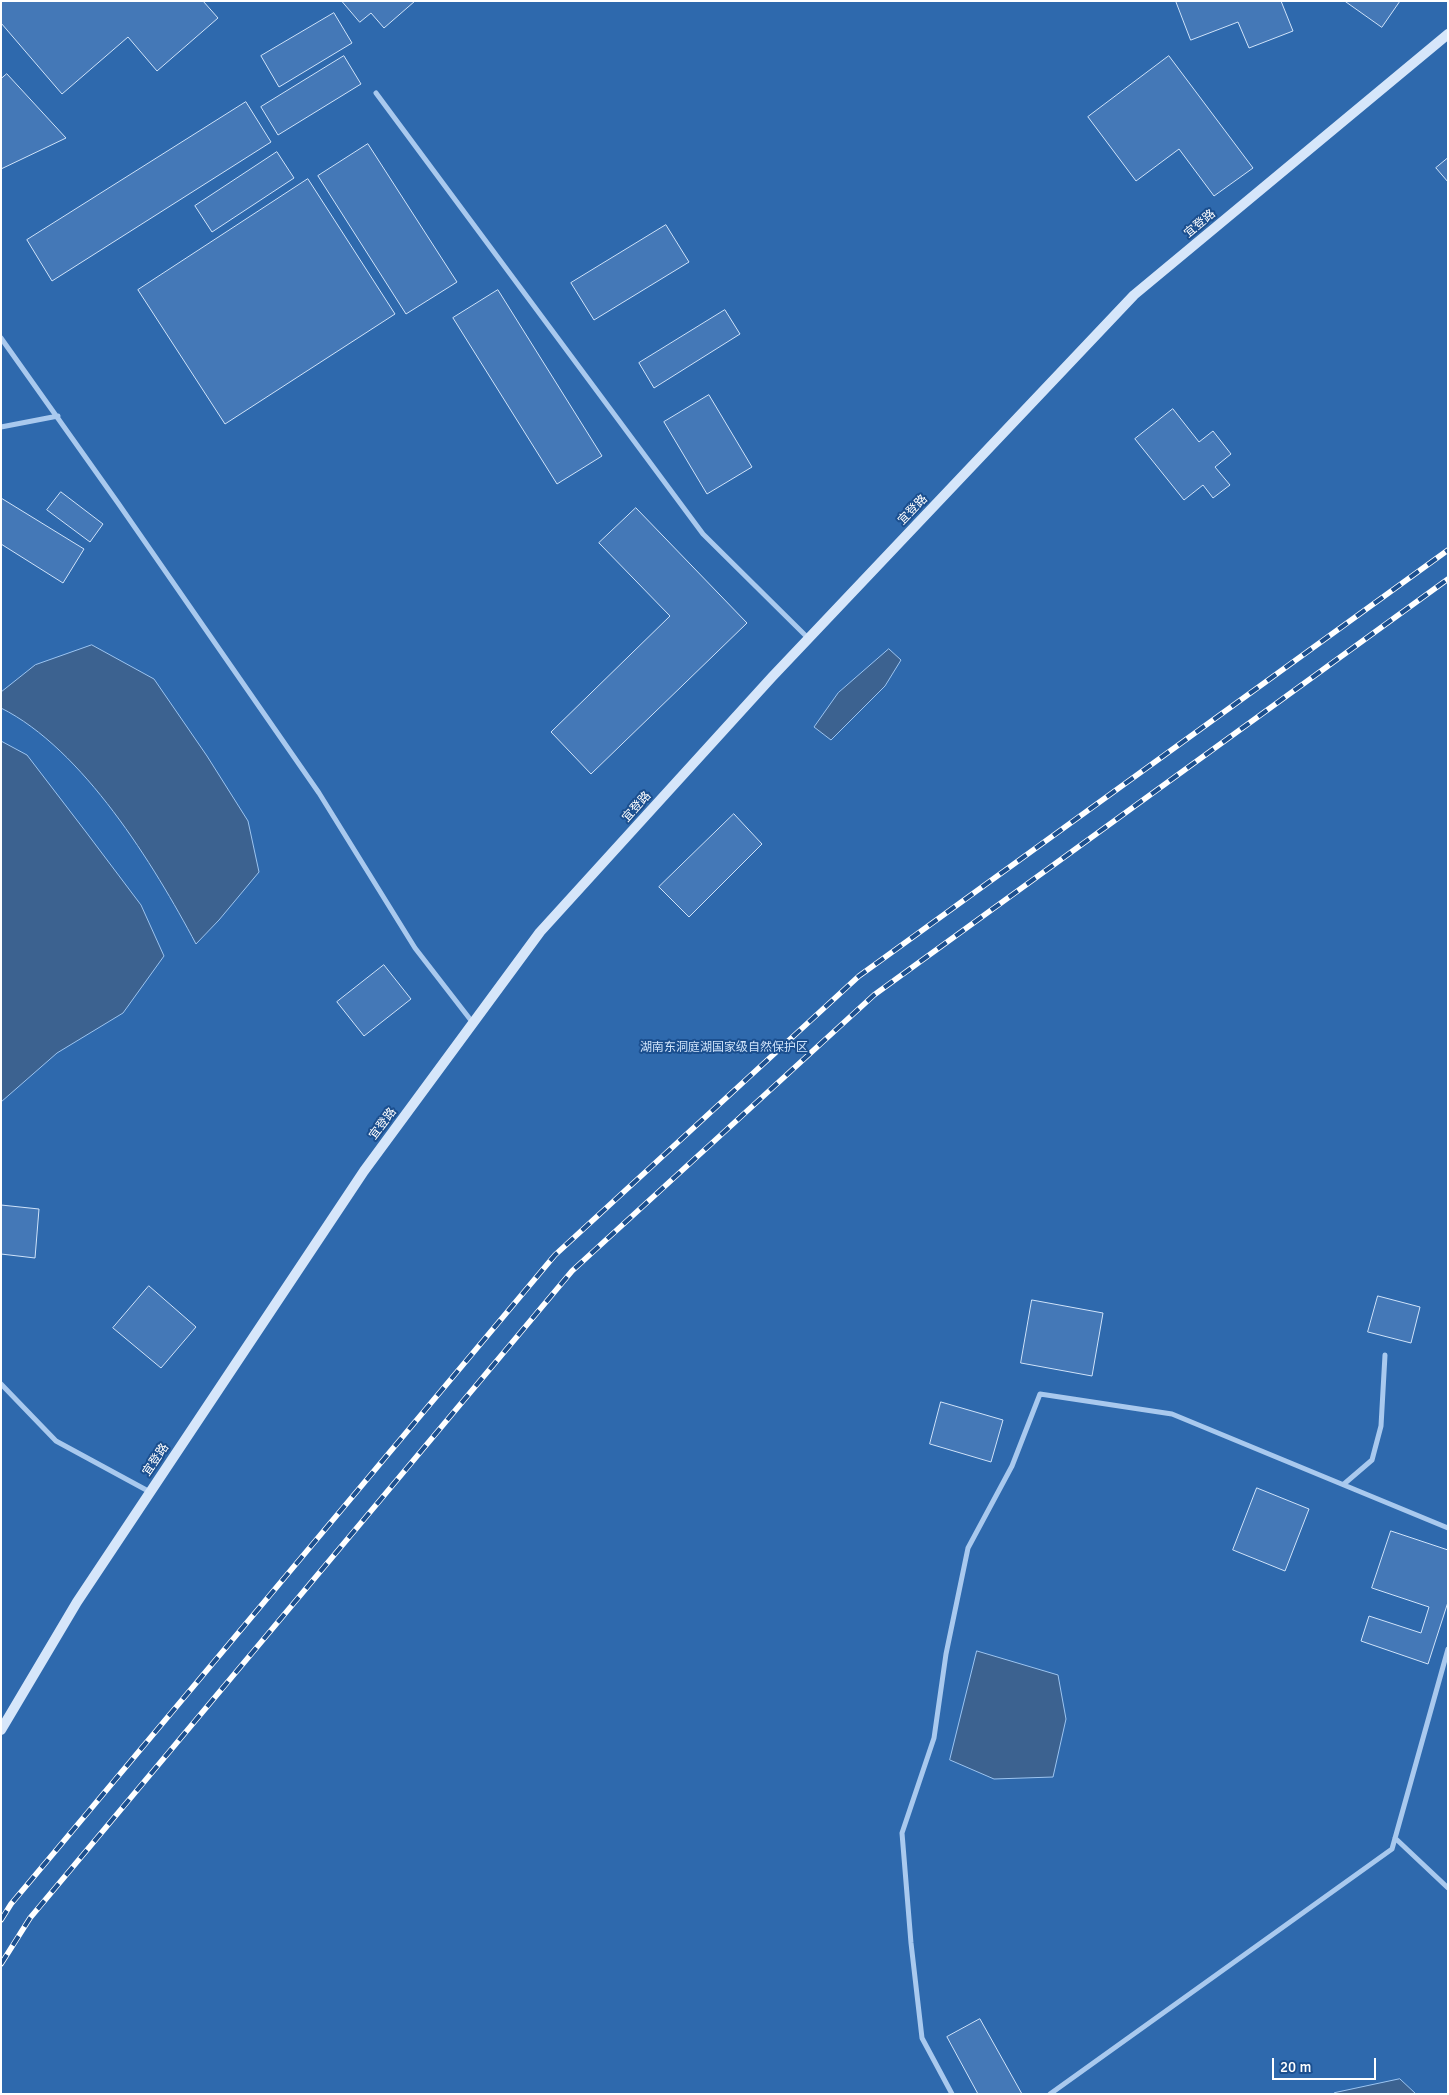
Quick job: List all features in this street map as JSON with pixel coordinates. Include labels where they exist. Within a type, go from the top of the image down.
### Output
[{"type":"street","name":"宜登路","points":[[1,1730],[77,1602],[364,1171],[540,932],[808,638],[1134,295],[1448,34]]},
{"type":"street","points":[[376,93],[703,534],[808,638]]},
{"type":"street","points":[[1,338],[58,416],[318,793],[415,948],[473,1023]]},
{"type":"street","points":[[1,427],[58,416]]},
{"type":"street","points":[[1344,1484],[1372,1460],[1381,1426],[1385,1355]]},
{"type":"street","points":[[1,1384],[56,1442],[150,1492]]},
{"type":"street","points":[[952,2094],[922,2038],[911,1943],[902,1833],[934,1738],[946,1654],[968,1548],[1012,1466],[1040,1394],[1172,1414],[1448,1528]]},
{"type":"street","points":[[1050,2094],[1392,1849],[1448,1649]]},
{"type":"street","points":[[1395,1838],[1448,1888]]},
{"type":"green space","name":"湖南东洞庭湖国家级自然保护区","points":[[1,1],[1448,1],[1448,2094],[1,2094]]},
{"type":"shaded area","points":[[92,645],[154,679],[207,756],[248,821],[259,872],[219,920],[196,944],[137,845],[88,780],[60,751],[31,727],[1,708],[1,692],[35,665]]},
{"type":"shaded area","points":[[889,649],[901,660],[885,686],[831,740],[814,727],[838,693]]},
{"type":"shaded area","points":[[1,741],[27,755],[86,832],[141,905],[164,956],[123,1013],[57,1053],[1,1102]]},
{"type":"shaded area","points":[[977,1651],[1058,1675],[1066,1719],[1053,1777],[994,1779],[950,1760]]},
{"type":"shaded area","points":[[1400,2079],[1416,2094],[1333,2094],[1334,2093]]},
{"type":"building","points":[[1,1],[203,1],[218,18],[157,71],[128,37],[62,94],[1,23]]},
{"type":"building","points":[[342,1],[415,1],[384,28],[371,13],[360,22]]},
{"type":"building","points":[[1176,1],[1281,1],[1293,31],[1249,48],[1238,22],[1191,40]]},
{"type":"building","points":[[1345,1],[1400,1],[1382,27]]},
{"type":"building","points":[[334,13],[352,43],[279,87],[261,56]]},
{"type":"building","points":[[344,56],[361,84],[278,135],[261,107]]},
{"type":"building","points":[[1169,56],[1253,168],[1214,196],[1179,149],[1136,181],[1088,117]]},
{"type":"building","points":[[7,74],[66,138],[1,169],[1,79]]},
{"type":"building","points":[[246,102],[271,142],[52,281],[27,240]]},
{"type":"building","points":[[368,144],[457,282],[406,314],[318,176]]},
{"type":"building","points":[[277,152],[294,178],[212,232],[195,206]]},
{"type":"building","points":[[1448,158],[1448,182],[1436,168]]},
{"type":"building","points":[[308,179],[395,314],[225,424],[138,290]]},
{"type":"building","points":[[666,225],[689,262],[594,320],[571,283]]},
{"type":"building","points":[[498,290],[602,456],[557,484],[453,318]]},
{"type":"building","points":[[725,310],[740,334],[654,388],[639,363]]},
{"type":"building","points":[[709,395],[752,467],[707,494],[664,422]]},
{"type":"building","points":[[1173,409],[1199,442],[1213,431],[1231,454],[1215,467],[1230,485],[1213,498],[1203,485],[1184,500],[1135,439]]},
{"type":"building","points":[[61,492],[103,524],[90,542],[47,510]]},
{"type":"building","points":[[1,498],[84,549],[63,583],[1,544]]},
{"type":"building","points":[[636,508],[747,623],[591,774],[551,732],[670,616],[599,543]]},
{"type":"building","points":[[734,814],[762,844],[689,917],[659,887]]},
{"type":"building","points":[[384,965],[411,999],[364,1036],[337,1002]]},
{"type":"building","points":[[1,1205],[39,1209],[35,1258],[1,1254]]},
{"type":"building","points":[[149,1286],[196,1327],[161,1368],[113,1328]]},
{"type":"building","points":[[1378,1296],[1420,1307],[1411,1343],[1368,1332]]},
{"type":"building","points":[[1032,1300],[1103,1313],[1092,1376],[1021,1363]]},
{"type":"building","points":[[941,1402],[1003,1420],[991,1462],[930,1444]]},
{"type":"building","points":[[1257,1488],[1309,1509],[1285,1571],[1233,1550]]},
{"type":"building","points":[[1391,1531],[1448,1550],[1448,1602],[1428,1664],[1361,1641],[1369,1616],[1421,1633],[1429,1607],[1372,1588]]},
{"type":"building","points":[[980,2019],[1022,2094],[978,2094],[947,2037]]},
{"type":"railway","points":[[1,1920],[11,1904],[555,1255],[859,976],[1448,550]]},
{"type":"railway","points":[[1,1964],[30,1918],[572,1271],[874,995],[1448,579]]}]
